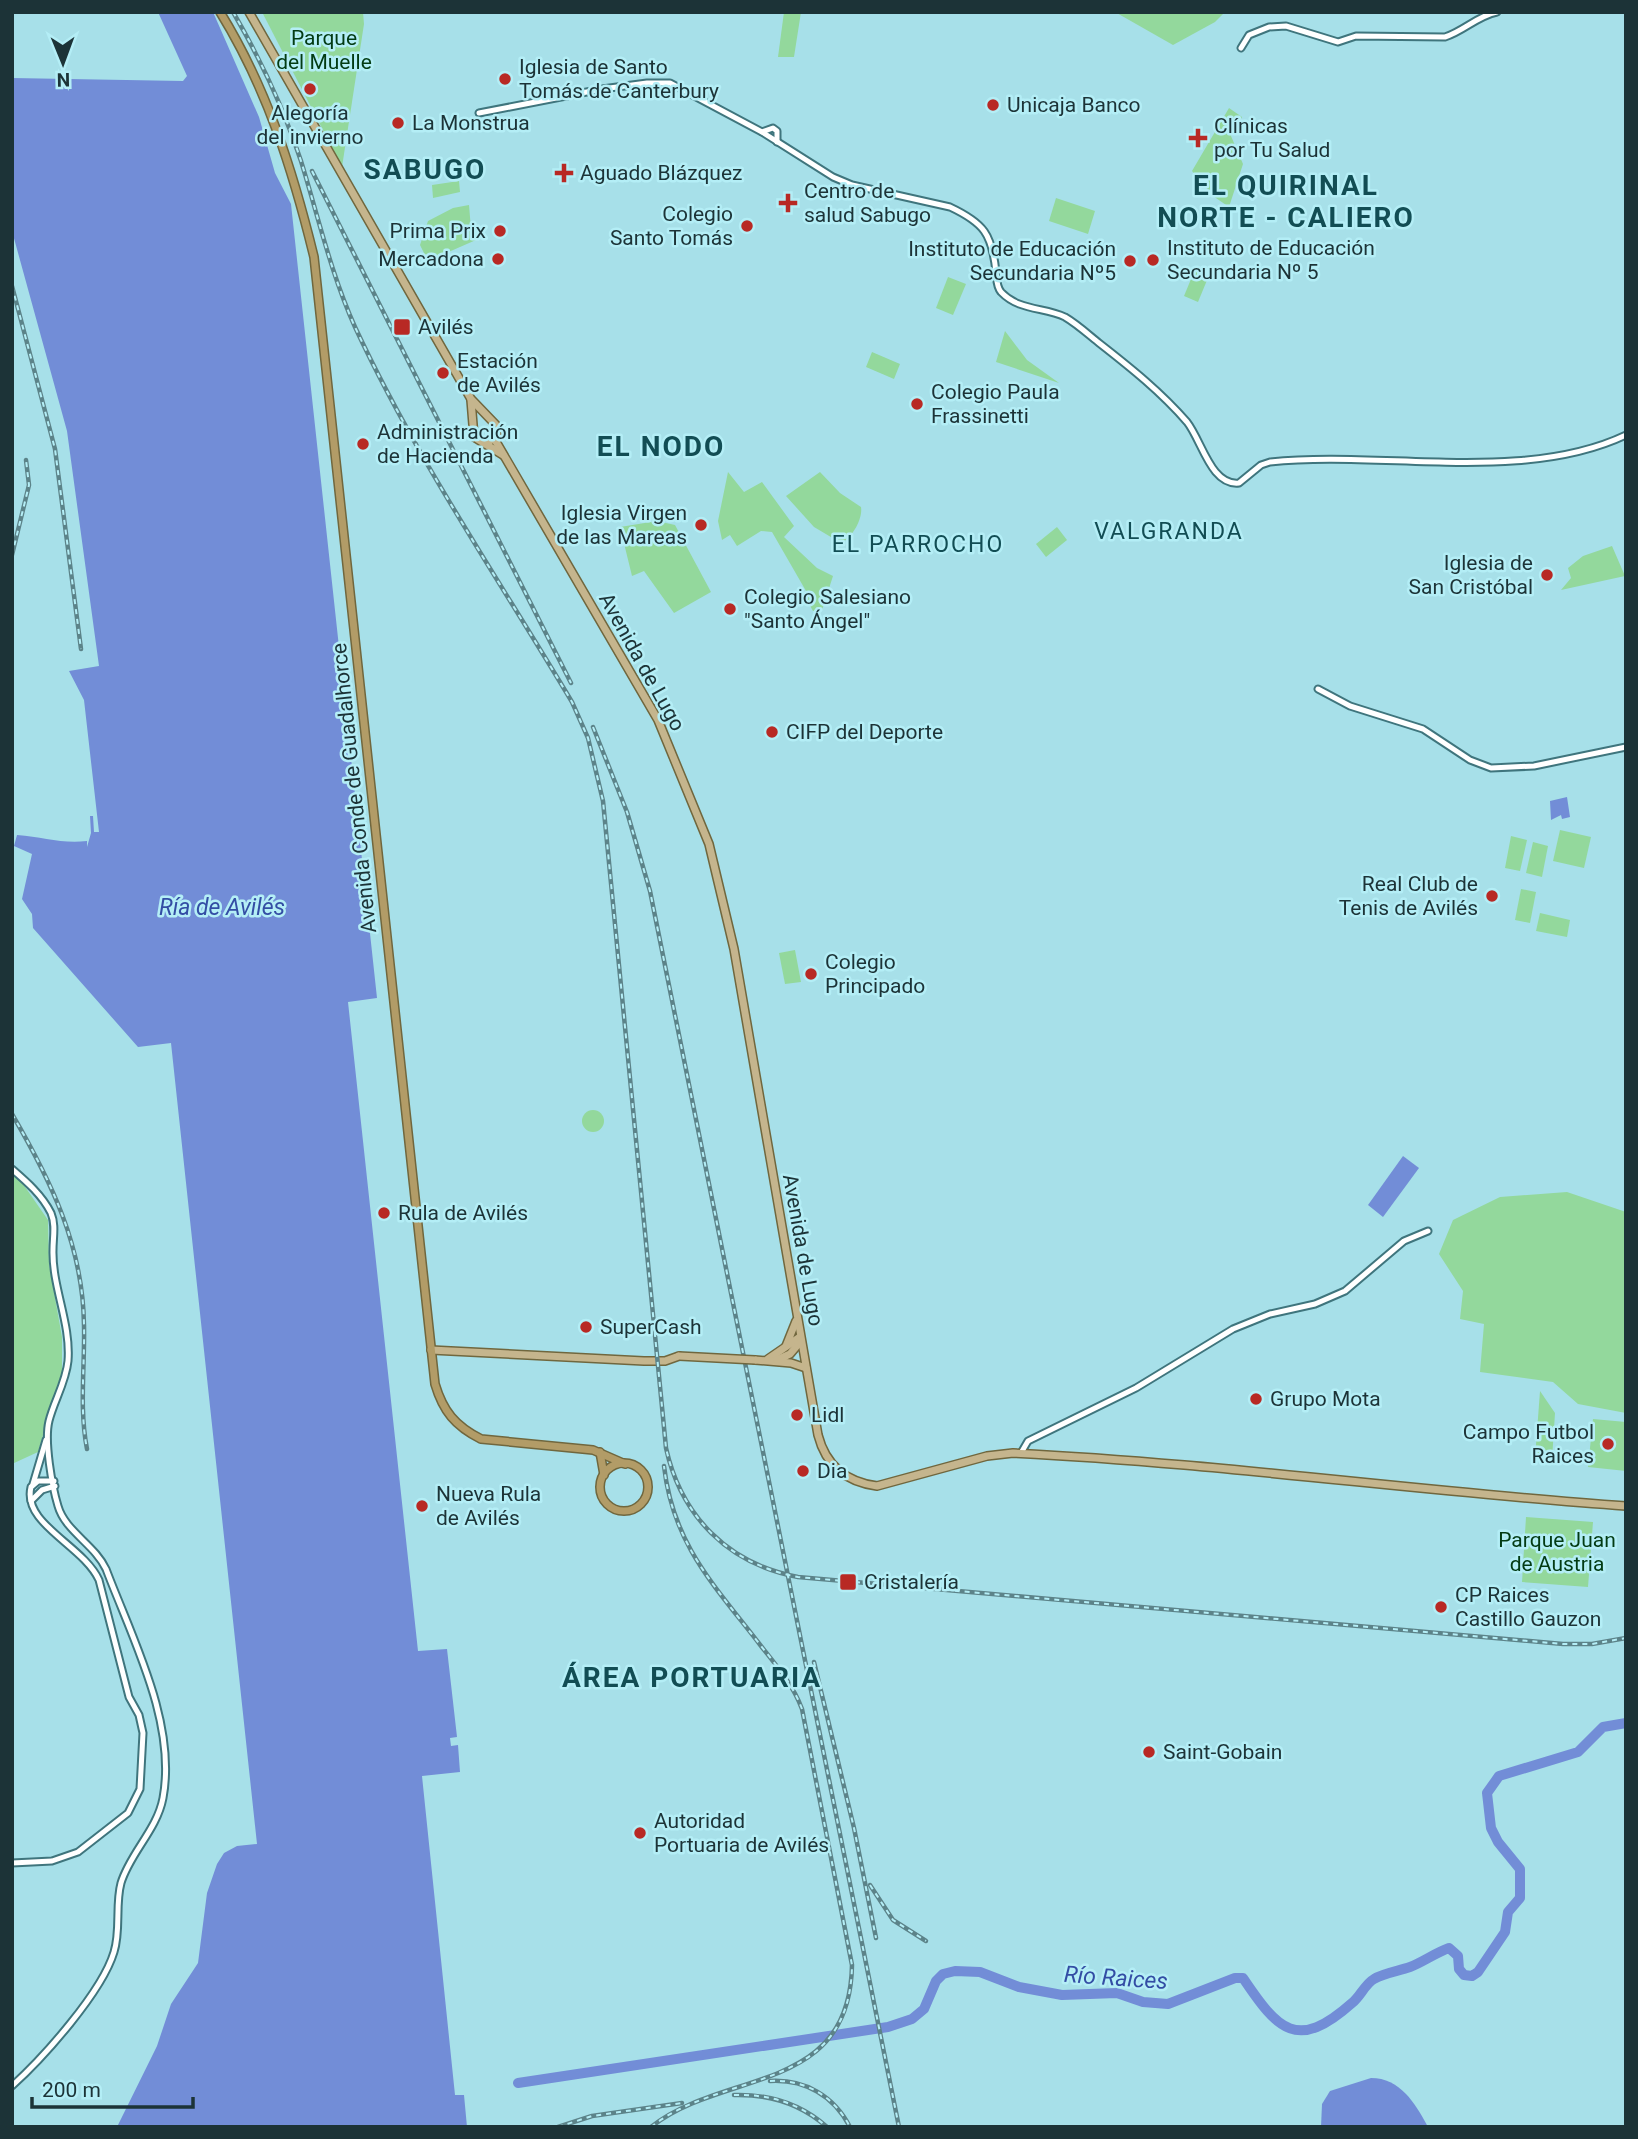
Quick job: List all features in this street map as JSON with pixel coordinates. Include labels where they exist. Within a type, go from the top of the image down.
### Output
[{"type":"highway","name":"Avenida Conde de Guadalhorce","points":[[220,12],[257,78],[272,114],[314,257],[431,1350],[440,1402],[465,1431],[481,1439],[600,1452],[625,1464]]},
{"type":"highway","points":[[600,1452],[604,1475],[600,1488],[607,1503],[619,1510],[637,1507],[648,1491],[646,1479],[640,1469],[625,1464],[612,1467],[604,1475]]},
{"type":"main road","points":[[248,12],[471,399],[497,427],[495,440],[486,444]]},
{"type":"main road","points":[[471,399],[474,437],[504,456]]},
{"type":"main road","points":[[474,425],[481,419],[489,419]]},
{"type":"main road","name":"Avenida de Lugo","points":[[495,440],[658,720],[709,844],[734,949],[821,1446],[834,1468],[860,1484],[887,1485],[987,1456],[1021,1453],[1300,1475],[1626,1506]]},
{"type":"main road","points":[[785,1350],[797,1317]]},
{"type":"main road","points":[[764,1361],[790,1354],[801,1339]]},
{"type":"main road","points":[[764,1361],[801,1339]]},
{"type":"main road","points":[[431,1350],[644,1361],[665,1361],[679,1356],[798,1364],[806,1368]]},
{"type":"street","points":[[1241,48],[1249,34],[1269,27],[1286,26],[1338,41],[1356,36],[1445,37],[1456,34],[1474,20],[1497,12]]},
{"type":"street","points":[[479,113],[647,83],[670,83],[762,132],[807,163],[852,185],[950,207],[971,218],[986,231],[992,244],[997,286],[1001,292],[1020,304],[1067,318],[1151,384],[1195,434],[1213,470],[1224,482],[1238,483],[1261,465],[1270,462],[1520,460],[1597,446],[1626,435]]},
{"type":"street","points":[[762,132],[773,128],[777,131],[777,142]]},
{"type":"street","points":[[1318,689],[1350,706],[1423,729],[1471,760],[1490,768],[1534,766],[1626,747]]},
{"type":"street","points":[[12,1169],[36,1191],[51,1214],[54,1225],[54,1277],[67,1336],[66,1374],[48,1422],[39,1470],[31,1487],[30,1504],[42,1522],[74,1546],[94,1569],[129,1697],[139,1715],[142,1732],[140,1789],[128,1813],[78,1852],[52,1861],[12,1863]]},
{"type":"street","points":[[1021,1453],[1028,1441],[1136,1388],[1224,1333],[1270,1314],[1315,1304],[1345,1291],[1404,1241],[1428,1231]]},
{"type":"street","points":[[12,2086],[89,1998],[107,1973],[115,1948],[121,1881],[149,1832],[163,1798],[164,1740],[160,1715],[100,1556],[64,1519],[54,1483],[47,1437]]},
{"type":"street","points":[[31,1487],[38,1481],[54,1483]]},
{"type":"street","points":[[30,1504],[36,1494],[54,1483]]},
{"type":"street","points":[[51,1529],[64,1519]]},
{"type":"green space","name":"Parque del Muelle","points":[[262,12],[363,12],[364,24],[342,167]]},
{"type":"green space","points":[[784,12],[801,12],[794,57],[778,57]]},
{"type":"green space","points":[[1115,12],[1225,12],[1215,22],[1173,45]]},
{"type":"green space","points":[[1229,108],[1242,117],[1231,136],[1243,164],[1229,207],[1213,196],[1192,171]]},
{"type":"green space","points":[[459,181],[460,192],[433,198],[432,185]]},
{"type":"green space","points":[[1056,198],[1095,211],[1088,234],[1049,221]]},
{"type":"green space","points":[[469,205],[471,229],[476,240],[428,261],[420,245],[428,221],[453,208]]},
{"type":"green space","points":[[1196,267],[1210,273],[1198,302],[1184,296]]},
{"type":"green space","points":[[948,277],[966,284],[953,315],[936,308]]},
{"type":"green space","points":[[1005,331],[1027,360],[1059,383],[996,362]]},
{"type":"green space","points":[[872,352],[900,364],[894,379],[866,367]]},
{"type":"green space","points":[[728,472],[744,492],[762,482],[794,526],[784,537],[817,568],[833,576],[822,610],[813,611],[803,593],[806,591],[772,532],[761,531],[737,546],[730,535],[722,540],[718,521]]},
{"type":"green space","points":[[820,472],[840,493],[861,507],[856,528],[841,543],[814,527],[786,496]]},
{"type":"green space","points":[[657,521],[675,525],[711,592],[674,613],[644,571],[632,576],[620,527]]},
{"type":"green space","points":[[1057,527],[1067,540],[1046,557],[1036,544]]},
{"type":"green space","points":[[1612,546],[1625,576],[1561,590],[1571,578],[1568,568],[1583,556]]},
{"type":"green space","points":[[1560,830],[1591,837],[1584,868],[1553,861]]},
{"type":"green space","points":[[1511,836],[1527,840],[1520,871],[1505,868]]},
{"type":"green space","points":[[1533,842],[1548,846],[1542,877],[1526,873]]},
{"type":"green space","points":[[1521,889],[1536,892],[1530,923],[1515,920]]},
{"type":"green space","points":[[1540,913],[1570,920],[1567,937],[1536,931]]},
{"type":"green space","points":[[795,950],[801,982],[785,984],[779,953]]},
{"type":"green space","points":[[593,1110],[601,1113],[604,1121],[601,1129],[593,1132],[585,1129],[582,1121],[585,1113]]},
{"type":"green space","points":[[12,1174],[21,1181],[48,1220],[49,1264],[62,1337],[62,1372],[38,1452],[12,1464]]},
{"type":"green space","points":[[1567,1192],[1626,1212],[1626,1413],[1578,1404],[1553,1382],[1480,1372],[1484,1324],[1460,1319],[1463,1291],[1439,1254],[1453,1220],[1500,1197]]},
{"type":"green space","points":[[1540,1391],[1555,1413],[1552,1460],[1535,1458]]},
{"type":"green space","name":"Campo Futbol Raices","points":[[1593,1419],[1626,1422],[1626,1471],[1588,1467]]},
{"type":"green space","name":"Parque Juan de Austria","points":[[1526,1517],[1593,1522],[1588,1587],[1522,1582]]},
{"type":"water","name":"Ría de Avilés","points":[[158,12],[213,12],[259,117],[275,173],[291,204],[377,998],[348,1002],[418,1651],[447,1649],[457,1737],[450,1738],[451,1746],[458,1745],[460,1772],[422,1776],[455,2095],[464,2095],[467,2127],[117,2127],[157,2046],[171,2004],[198,1963],[207,1893],[217,1864],[224,1853],[237,1846],[257,1844],[171,1043],[138,1047],[33,928],[32,914],[22,899],[32,854],[14,846],[17,835],[61,841],[87,841],[87,847],[91,833],[90,816],[93,816],[94,832],[99,832],[84,700],[69,671],[99,666],[67,431],[12,231],[12,78],[183,81],[187,76]]},
{"type":"water","points":[[1567,797],[1570,817],[1562,819],[1561,815],[1551,820],[1550,801]]},
{"type":"water","points":[[1403,1156],[1419,1168],[1383,1217],[1368,1205]]},
{"type":"water","points":[[1371,2078],[1390,2082],[1398,2087],[1418,2109],[1428,2127],[1321,2127],[1322,2104],[1330,2091]]},
{"type":"waterway","name":"Río Raices","points":[[518,2083],[888,2027],[912,2019],[924,2009],[936,1981],[943,1974],[955,1971],[980,1972],[1019,1987],[1062,1995],[1117,1993],[1143,2002],[1168,2004],[1235,1978],[1243,1978],[1278,2022],[1303,2030],[1317,2027],[1352,2003],[1374,1979],[1410,1967],[1449,1948],[1458,1956],[1459,1969],[1464,1975],[1472,1976],[1478,1972],[1505,1932],[1508,1912],[1520,1898],[1520,1869],[1498,1842],[1491,1828],[1487,1793],[1499,1776],[1578,1752],[1603,1727],[1626,1723]]},
{"type":"railway","points":[[233,12],[287,123],[332,266],[355,327],[431,471],[572,702],[588,738],[603,801],[666,1448],[683,1495],[711,1533],[750,1561],[773,1571],[798,1577],[1563,1644],[1592,1644],[1626,1638]]},
{"type":"railway","points":[[312,171],[571,683]]},
{"type":"railway","points":[[12,286],[55,449],[81,649]]},
{"type":"railway","points":[[12,555],[29,485],[26,460]]},
{"type":"railway","points":[[593,727],[627,812],[650,891],[899,2127]]},
{"type":"railway","points":[[12,1114],[52,1189],[78,1268],[84,1325],[83,1403],[87,1449]]},
{"type":"railway","points":[[651,2127],[681,2109],[778,2073],[807,2058],[830,2037],[846,2007],[852,1965],[802,1709],[784,1676],[712,1584],[687,1542],[676,1519],[664,1466]]},
{"type":"railway","points":[[814,1662],[854,1828],[876,1938]]},
{"type":"railway","points":[[870,1885],[893,1920],[926,1941]]},
{"type":"railway","points":[[770,2081],[795,2083],[817,2092],[836,2106],[850,2127]]},
{"type":"railway","points":[[734,2095],[760,2096],[784,2102],[806,2112],[827,2127]]},
{"type":"railway","points":[[558,2127],[592,2116],[682,2103]]},
{"type":"place","name":"Iglesia de Santo Tomás de Canterbury","points":[[505,79]]},
{"type":"place","name":"Alegoría del invierno","points":[[310,89]]},
{"type":"place","name":"Unicaja Banco","points":[[993,105]]},
{"type":"place","name":"La Monstrua","points":[[398,123]]},
{"type":"place","name":"Clínicas por Tu Salud","points":[[1198,138]]},
{"type":"place","name":"Aguado Blázquez","points":[[564,173]]},
{"type":"place","name":"Centro de salud Sabugo","points":[[788,203]]},
{"type":"place","name":"Colegio Santo Tomás","points":[[747,226]]},
{"type":"place","name":"Prima Prix","points":[[500,231]]},
{"type":"place","name":"Mercadona","points":[[498,259]]},
{"type":"place","name":"Instituto de Educación Secundaria Nº 5","points":[[1153,260]]},
{"type":"place","name":"Instituto de Educación Secundaria Nº5","points":[[1130,261]]},
{"type":"place","name":"Avilés","points":[[402,327]]},
{"type":"place","name":"Estación de Avilés","points":[[443,373]]},
{"type":"place","name":"Colegio Paula Frassinetti","points":[[917,404]]},
{"type":"place","name":"Administración de Hacienda","points":[[363,444]]},
{"type":"place","name":"Iglesia Virgen de las Mareas","points":[[701,525]]},
{"type":"place","name":"Iglesia de San Cristóbal","points":[[1547,575]]},
{"type":"place","name":"Colegio Salesiano \"Santo Ángel\"","points":[[730,609]]},
{"type":"place","name":"CIFP del Deporte","points":[[772,732]]},
{"type":"place","name":"Real Club de Tenis de Avilés","points":[[1492,896]]},
{"type":"place","name":"Colegio Principado","points":[[811,974]]},
{"type":"place","name":"Rula de Avilés","points":[[384,1213]]},
{"type":"place","name":"SuperCash","points":[[586,1327]]},
{"type":"place","name":"Grupo Mota","points":[[1256,1399]]},
{"type":"place","name":"Lidl","points":[[797,1415]]},
{"type":"place","name":"Campo Futbol Raices","points":[[1608,1444]]},
{"type":"place","name":"Dia","points":[[803,1471]]},
{"type":"place","name":"Nueva Rula de Avilés","points":[[422,1506]]},
{"type":"place","name":"Cristalería","points":[[848,1582]]},
{"type":"place","name":"CP Raices Castillo Gauzon","points":[[1441,1607]]},
{"type":"place","name":"Saint-Gobain","points":[[1149,1752]]},
{"type":"place","name":"Autoridad Portuaria de Avilés","points":[[640,1833]]},
{"type":"district","name":"SABUGO","points":[[425,169]]},
{"type":"district","name":"EL QUIRINAL NORTE - CALIERO","points":[[1286,201]]},
{"type":"district","name":"EL NODO","points":[[661,446]]},
{"type":"district","name":"VALGRANDA","points":[[1169,531]]},
{"type":"district","name":"EL PARROCHO","points":[[918,544]]},
{"type":"district","name":"ÁREA PORTUARIA","points":[[692,1677]]}]
